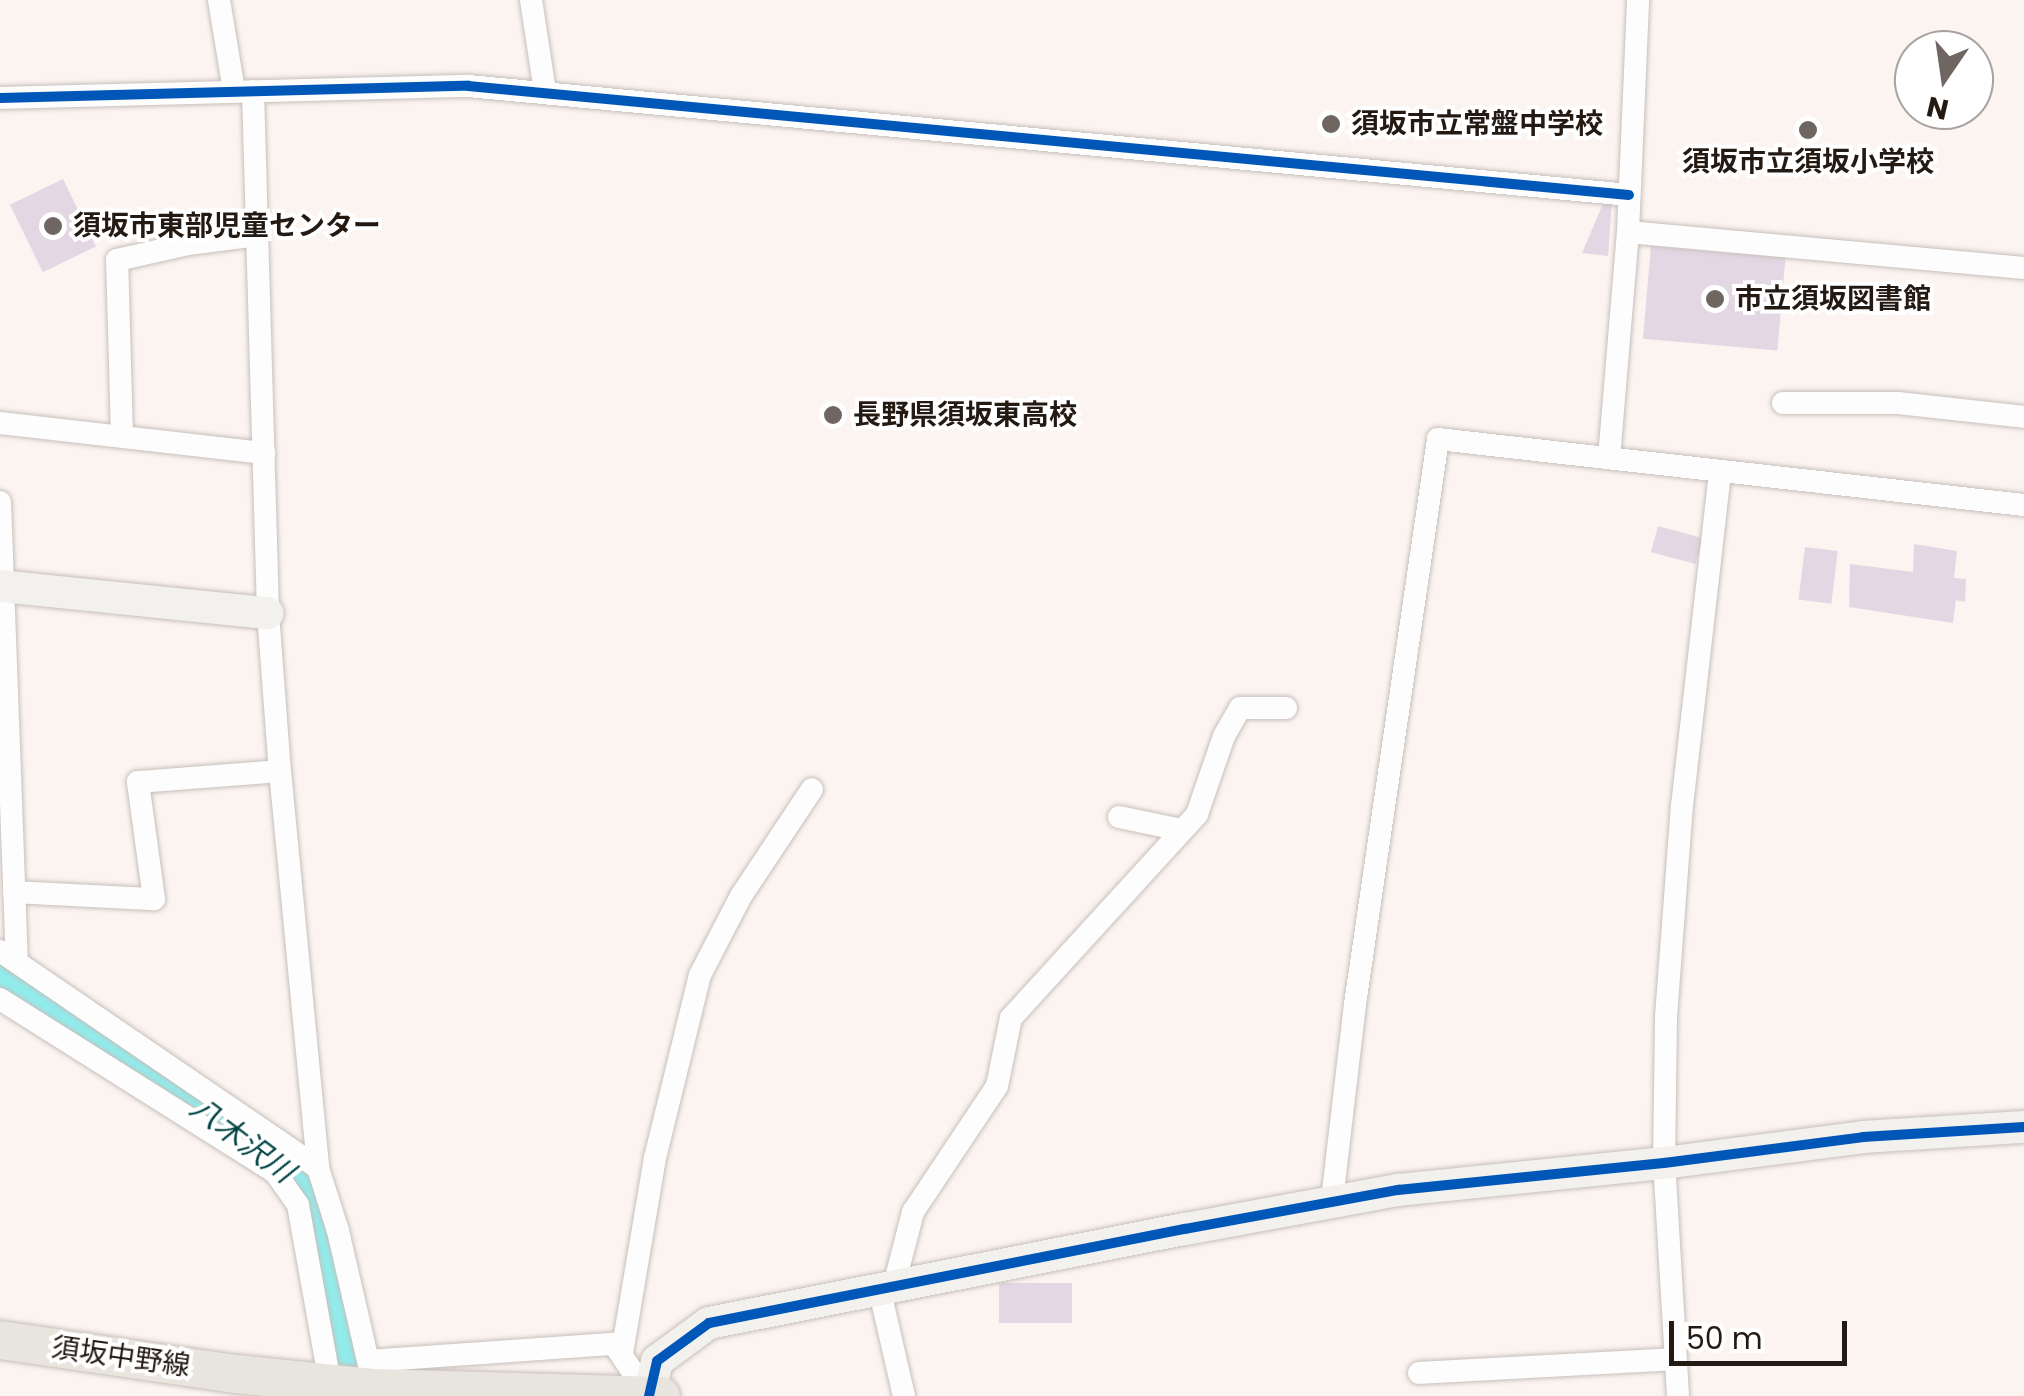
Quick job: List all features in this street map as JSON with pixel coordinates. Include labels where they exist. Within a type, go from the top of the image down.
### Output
[{"type":"main road","name":"須坂中野線","points":[[0,1340],[356,1385],[661,1396]]},
{"type":"street","points":[[218,0],[243,91],[257,235],[268,614],[318,1168],[356,1385]]},
{"type":"street","points":[[531,0],[545,92]]},
{"type":"street","points":[[1609,458],[1628,232],[1638,0]]},
{"type":"street","points":[[0,98],[468,86],[1629,195]]},
{"type":"street","points":[[1628,232],[2024,268]]},
{"type":"street","points":[[122,436],[117,260],[188,244],[257,235]]},
{"type":"street","points":[[1783,404],[1898,403],[2024,416]]},
{"type":"street","points":[[0,423],[264,454]]},
{"type":"street","points":[[1332,1200],[1355,1004],[1438,440],[2024,504]]},
{"type":"street","points":[[1678,1396],[1664,1164],[1666,1017],[1682,806],[1720,472]]},
{"type":"street","points":[[0,502],[14,892],[9,956],[32,996],[275,1172],[298,1205],[356,1385]]},
{"type":"street","points":[[1,586],[268,614]]},
{"type":"street","points":[[904,1396],[886,1290],[913,1212],[997,1086],[1011,1018],[1197,814],[1224,736],[1240,708],[1286,708]]},
{"type":"street","points":[[14,892],[154,899],[138,782],[280,771]]},
{"type":"street","points":[[622,1354],[655,1158],[700,975],[741,896],[812,789]]},
{"type":"street","points":[[1119,817],[1182,830]]},
{"type":"street","points":[[0,999],[32,996],[318,1168]]},
{"type":"street","points":[[649,1396],[657,1360],[709,1323],[1332,1200],[1863,1138],[2024,1128]]},
{"type":"street","points":[[356,1385],[522,1351],[614,1344],[649,1396]]},
{"type":"street","points":[[517,1392],[522,1351]]},
{"type":"street","points":[[1419,1373],[1676,1359]]},
{"type":"building","name":"須坂市東部児童センター","points":[[63,179],[96,246],[43,272],[10,205]]},
{"type":"building","points":[[1605,199],[1612,200],[1608,256],[1582,253]]},
{"type":"building","name":"市立須坂図書館","points":[[1651,246],[1785,258],[1777,350],[1643,339]]},
{"type":"building","points":[[1658,526],[1702,538],[1695,564],[1651,552]]},
{"type":"building","points":[[1914,544],[1957,551],[1954,578],[1966,579],[1965,602],[1956,600],[1953,623],[1849,607],[1850,564],[1913,572]]},
{"type":"building","points":[[1805,547],[1838,551],[1831,604],[1799,600]]},
{"type":"building","points":[[999,1283],[1072,1283],[1072,1323],[999,1323]]},
{"type":"waterway","name":"八木沢川","points":[[0,976],[122,1051],[297,1175],[319,1231],[351,1396]]},
{"type":"cycle path","points":[[0,98],[468,86],[1629,195]]},
{"type":"cycle path","points":[[649,1396],[657,1361],[709,1323],[1185,1229],[1398,1190],[1664,1163],[1863,1137],[2024,1127]]},
{"type":"place","name":"須坂市立常盤中学校","points":[[1331,124]]},
{"type":"place","name":"須坂市立須坂小学校","points":[[1808,130]]},
{"type":"place","name":"須坂市東部児童センター","points":[[53,226]]},
{"type":"place","name":"市立須坂図書館","points":[[1715,299]]},
{"type":"place","name":"長野県須坂東高校","points":[[833,415]]}]
